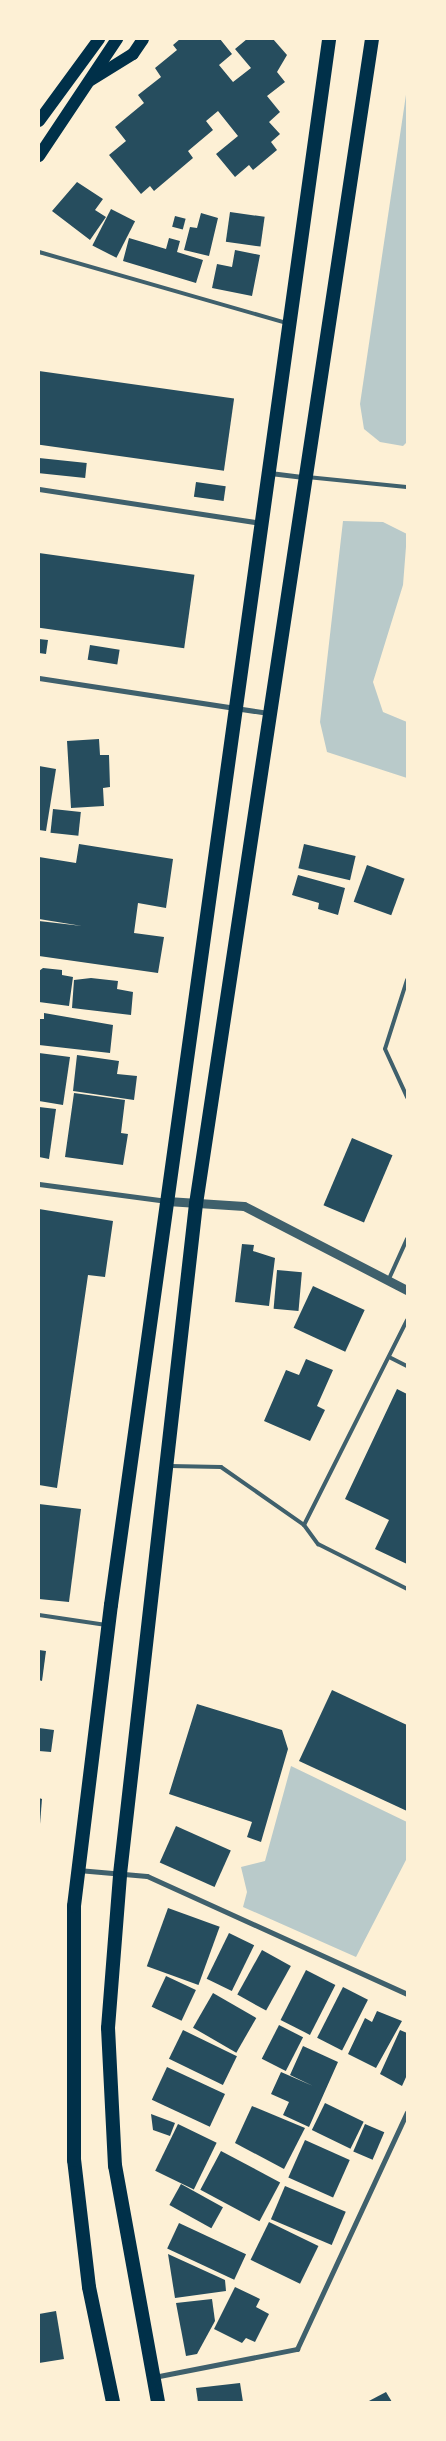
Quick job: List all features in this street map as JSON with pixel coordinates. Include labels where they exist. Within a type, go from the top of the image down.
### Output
[{"type":"highway","points":[[113,2402],[89,2287],[74,2160],[73,1931],[78,1870],[108,1625],[330,39]]},
{"type":"highway","points":[[158,2402],[152,2378],[115,2166],[108,2028],[120,1874],[168,1466],[196,1204],[268,713],[307,477],[372,39]]},
{"type":"main road","points":[[39,121],[98,39]]},
{"type":"main road","points":[[39,156],[117,39]]},
{"type":"main road","points":[[88,82],[133,54],[143,39]]},
{"type":"street","points":[[269,473],[307,477]]},
{"type":"street","points":[[39,489],[262,524]]},
{"type":"street","points":[[39,678],[268,713]]},
{"type":"street","points":[[39,1184],[167,1201],[244,1206],[407,1290]]},
{"type":"street","points":[[78,1870],[147,1876],[407,1994]]},
{"type":"street","points":[[152,2378],[297,2349],[407,2112]]},
{"type":"lane","points":[[39,252],[290,323]]},
{"type":"lane","points":[[307,477],[407,487]]},
{"type":"lane","points":[[407,980],[384,1049],[407,1097]]},
{"type":"lane","points":[[388,1281],[407,1239]]},
{"type":"lane","points":[[304,1525],[407,1320]]},
{"type":"lane","points":[[388,1358],[407,1366]]},
{"type":"lane","points":[[168,1466],[221,1467],[304,1525],[318,1544],[407,1589]]},
{"type":"lane","points":[[39,1615],[108,1625]]},
{"type":"shaded area","points":[[407,88],[407,442],[403,446],[380,442],[364,429],[360,404]]},
{"type":"shaded area","points":[[343,521],[383,522],[407,534],[403,585],[373,682],[383,712],[407,722],[407,778],[327,752],[320,722]]},
{"type":"shaded area","points":[[291,1766],[407,1822],[407,1858],[356,1957],[243,1907],[247,1892],[241,1867],[265,1861]]},
{"type":"building","points":[[180,39],[220,39],[232,54],[219,65],[233,82],[251,68],[235,49],[247,39],[273,39],[287,55],[277,72],[285,82],[267,96],[280,112],[269,122],[280,134],[271,142],[277,150],[253,170],[249,165],[235,177],[216,154],[238,136],[218,111],[206,121],[213,130],[188,151],[193,158],[154,191],[150,186],[141,194],[109,155],[126,141],[115,127],[144,103],[138,95],[161,77],[155,68],[177,50],[173,45]]},
{"type":"building","points":[[77,182],[103,199],[95,210],[106,217],[90,240],[52,211]]},
{"type":"building","points":[[111,209],[135,221],[116,258],[92,246]]},
{"type":"building","points":[[230,212],[265,217],[260,247],[226,242]]},
{"type":"building","points":[[201,213],[218,218],[209,256],[184,250],[190,227],[197,228]]},
{"type":"building","points":[[175,216],[186,219],[183,229],[172,227]]},
{"type":"building","points":[[129,238],[166,249],[169,238],[180,241],[177,252],[203,260],[196,283],[123,261]]},
{"type":"building","points":[[235,250],[260,255],[252,296],[212,288],[217,264],[232,267]]},
{"type":"building","points":[[39,371],[234,398],[224,471],[39,445]]},
{"type":"building","points":[[39,458],[87,463],[85,478],[39,473]]},
{"type":"building","points":[[196,482],[226,486],[224,501],[194,497]]},
{"type":"building","points":[[39,553],[194,575],[184,648],[39,628]]},
{"type":"building","points":[[39,639],[48,640],[46,654],[39,653]]},
{"type":"building","points":[[90,645],[120,650],[117,665],[88,660]]},
{"type":"building","points":[[99,739],[100,755],[109,755],[110,787],[103,788],[104,806],[71,808],[67,741]]},
{"type":"building","points":[[39,766],[56,769],[46,831],[39,830]]},
{"type":"building","points":[[53,809],[81,812],[78,836],[50,833]]},
{"type":"building","points":[[79,844],[173,859],[166,908],[138,903],[134,933],[164,937],[158,973],[39,956],[39,921],[82,926],[39,919],[39,857],[76,863]]},
{"type":"building","points":[[304,844],[356,856],[350,880],[298,868]]},
{"type":"building","points":[[367,865],[405,879],[391,915],[354,902]]},
{"type":"building","points":[[298,875],[345,888],[338,915],[318,909],[319,903],[292,895]]},
{"type":"building","points":[[43,968],[62,970],[62,975],[73,977],[69,1006],[39,1002],[39,971]]},
{"type":"building","points":[[91,978],[118,981],[117,989],[133,992],[131,1015],[72,1008],[74,980]]},
{"type":"building","points":[[44,1013],[113,1025],[110,1053],[39,1045],[39,1019],[44,1019]]},
{"type":"building","points":[[39,1053],[70,1057],[63,1105],[39,1101]]},
{"type":"building","points":[[77,1055],[119,1061],[117,1074],[137,1076],[134,1100],[73,1091]]},
{"type":"building","points":[[74,1093],[125,1100],[121,1133],[128,1134],[123,1165],[65,1157]]},
{"type":"building","points":[[39,1107],[56,1109],[49,1159],[39,1157]]},
{"type":"building","points":[[352,1138],[393,1155],[364,1222],[323,1205]]},
{"type":"building","points":[[39,1209],[113,1221],[105,1277],[88,1275],[57,1488],[39,1485]]},
{"type":"building","points":[[242,1244],[254,1245],[253,1251],[275,1258],[269,1306],[235,1302]]},
{"type":"building","points":[[277,1270],[302,1272],[299,1311],[274,1309]]},
{"type":"building","points":[[313,1286],[365,1310],[345,1352],[294,1328]]},
{"type":"building","points":[[306,1359],[333,1370],[317,1406],[325,1410],[310,1441],[264,1421],[286,1370],[299,1375]]},
{"type":"building","points":[[397,1389],[407,1394],[407,1564],[375,1549],[389,1520],[345,1499]]},
{"type":"building","points":[[39,1504],[81,1509],[69,1602],[39,1599]]},
{"type":"building","points":[[39,1650],[46,1651],[42,1681],[39,1680]]},
{"type":"building","points":[[332,1690],[407,1725],[407,1811],[299,1761]]},
{"type":"building","points":[[197,1704],[282,1730],[288,1749],[261,1842],[247,1837],[252,1822],[169,1794]]},
{"type":"building","points":[[39,1728],[54,1730],[51,1752],[39,1751]]},
{"type":"building","points":[[39,1798],[42,1799],[40,1824],[39,1824]]},
{"type":"building","points":[[176,1826],[231,1850],[215,1887],[160,1863]]},
{"type":"building","points":[[168,1908],[220,1927],[198,1985],[147,1966]]},
{"type":"building","points":[[229,1933],[254,1945],[232,1991],[207,1979]]},
{"type":"building","points":[[262,1950],[291,1966],[266,2011],[237,1995]]},
{"type":"building","points":[[306,1970],[335,1985],[310,2035],[281,2020]]},
{"type":"building","points":[[166,1976],[196,1990],[182,2021],[152,2007]]},
{"type":"building","points":[[343,1987],[368,2000],[342,2050],[317,2038]]},
{"type":"building","points":[[213,1993],[256,2018],[236,2053],[193,2028]]},
{"type":"building","points":[[377,2011],[402,2021],[376,2068],[348,2054],[365,2018],[372,2022]]},
{"type":"building","points":[[279,2025],[303,2037],[286,2071],[262,2059]]},
{"type":"building","points":[[183,2030],[237,2056],[223,2085],[169,2059]]},
{"type":"building","points":[[400,2030],[407,2033],[407,2075],[402,2086],[380,2074]]},
{"type":"building","points":[[303,2046],[338,2062],[309,2127],[283,2115],[289,2102],[271,2094],[281,2072],[313,2086],[290,2075]]},
{"type":"building","points":[[167,2067],[225,2094],[210,2127],[152,2100]]},
{"type":"building","points":[[325,2103],[364,2122],[350,2149],[312,2130]]},
{"type":"building","points":[[252,2106],[305,2128],[284,2169],[235,2143]]},
{"type":"building","points":[[151,2114],[175,2123],[170,2136],[153,2130]]},
{"type":"building","points":[[178,2124],[217,2143],[194,2190],[155,2171]]},
{"type":"building","points":[[365,2124],[384,2132],[373,2160],[353,2152]]},
{"type":"building","points":[[305,2140],[350,2160],[333,2197],[288,2177]]},
{"type":"building","points":[[221,2151],[280,2182],[260,2221],[200,2190]]},
{"type":"building","points":[[181,2184],[223,2207],[211,2228],[169,2205]]},
{"type":"building","points":[[285,2186],[346,2212],[332,2245],[271,2219]]},
{"type":"building","points":[[269,2222],[318,2246],[300,2284],[251,2260]]},
{"type":"building","points":[[179,2223],[246,2254],[234,2280],[167,2248]]},
{"type":"building","points":[[168,2254],[225,2280],[226,2291],[175,2298]]},
{"type":"building","points":[[235,2287],[260,2299],[256,2307],[269,2314],[255,2342],[246,2338],[242,2343],[214,2329]]},
{"type":"building","points":[[212,2299],[215,2321],[197,2354],[186,2356],[176,2303]]},
{"type":"building","points":[[56,2311],[64,2359],[39,2363],[39,2314]]},
{"type":"building","points":[[240,2383],[243,2402],[198,2402],[196,2388]]},
{"type":"building","points":[[386,2392],[392,2402],[367,2402]]}]
